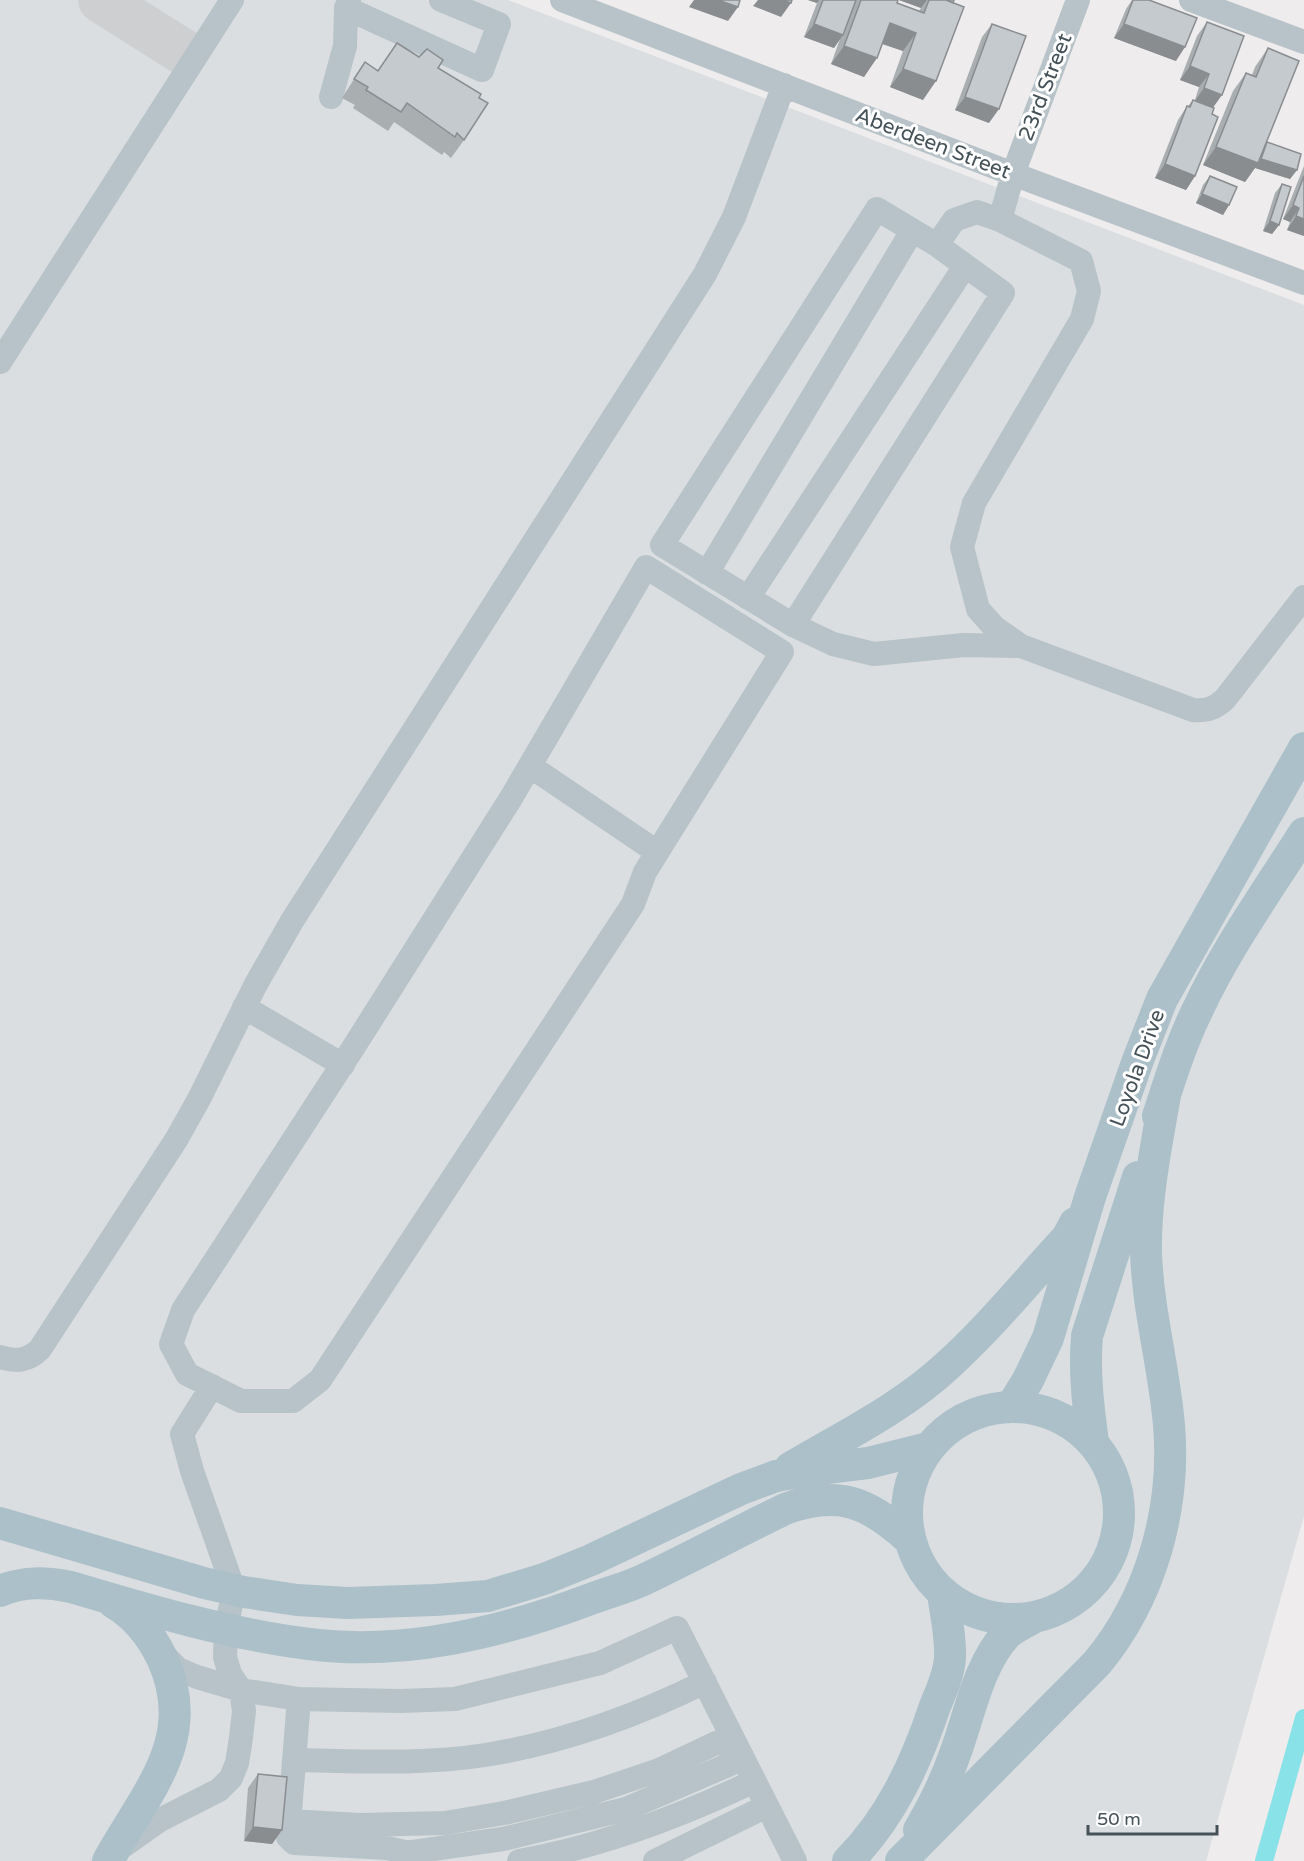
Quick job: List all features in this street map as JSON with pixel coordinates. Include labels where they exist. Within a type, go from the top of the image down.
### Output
[{"type":"main road","name":"Loyola Drive","points":[[1012,1406],[1034,1371],[1048,1338],[1090,1197],[1162,999],[1304,748]]},
{"type":"main road","name":"Loyola Drive","points":[[1093,1442],[1086,1397],[1087,1336],[1182,1045],[1198,1008],[1230,951],[1304,832]]},
{"type":"main road","points":[[900,1861],[1058,1704],[1102,1656],[1113,1643],[1125,1622],[1149,1572],[1162,1527],[1169,1485],[1168,1424],[1151,1312],[1146,1253],[1149,1192],[1165,1095]]},
{"type":"main road","points":[[0,1523],[204,1584],[297,1600],[394,1603],[488,1596],[544,1580],[741,1489],[776,1476],[899,1404],[947,1366],[997,1317],[1067,1238],[1090,1197]]},
{"type":"main road","points":[[900,1861],[940,1791],[955,1755],[974,1697],[996,1648],[1007,1634],[1033,1618],[1064,1608],[1089,1588],[1108,1562],[1119,1532],[1119,1499],[1111,1468],[1093,1442],[1070,1422],[1042,1410],[1012,1406],[980,1411],[952,1426],[928,1448],[913,1476],[907,1508],[910,1540],[922,1570],[943,1594],[970,1611],[1001,1620],[1033,1618]]},
{"type":"main road","points":[[776,1476],[868,1463],[928,1448]]},
{"type":"main road","points":[[0,1591],[31,1583],[48,1583],[71,1587],[226,1629],[281,1640],[342,1647],[374,1647],[471,1636],[533,1619],[642,1580],[785,1509],[813,1500],[827,1499],[856,1504],[875,1512],[910,1540]]},
{"type":"main road","points":[[849,1861],[881,1822],[902,1788],[926,1734],[950,1659],[943,1594]]},
{"type":"main road","points":[[100,1596],[127,1611],[145,1630],[171,1677],[176,1702],[176,1725],[160,1770],[143,1804],[109,1858]]},
{"type":"street","points":[[0,362],[232,0]]},
{"type":"street","points":[[331,97],[345,46],[347,4],[482,70],[499,24],[441,0]]},
{"type":"street","name":"Aberdeen Street","points":[[562,0],[1013,174],[1304,283]]},
{"type":"street","name":"23rd Street","points":[[1000,220],[1013,174],[1078,0]]},
{"type":"street","points":[[1191,0],[1304,42]]},
{"type":"street","points":[[0,1357],[13,1361],[31,1358],[40,1349],[176,1140],[223,1055],[244,1007],[292,921],[705,274],[734,217],[784,86]]},
{"type":"street","points":[[794,624],[1004,293],[937,245],[877,209],[662,545],[794,624],[833,644],[874,654],[964,645],[1021,646]]},
{"type":"street","points":[[937,245],[954,220],[977,212],[1000,220],[1081,261],[1089,291],[1082,318],[974,503],[962,547],[978,609],[994,627],[1021,646],[1193,710],[1204,711],[1215,708],[1225,699],[1304,597]]},
{"type":"street","points":[[707,573],[912,231]]},
{"type":"street","points":[[748,597],[965,266]]},
{"type":"street","points":[[646,567],[782,652],[645,872],[633,904],[320,1380],[293,1401],[241,1401],[187,1374],[171,1344],[183,1310],[343,1065],[530,766],[646,567]]},
{"type":"street","points":[[530,766],[657,852]]},
{"type":"street","points":[[244,1007],[343,1065]]},
{"type":"street","points":[[109,1858],[138,1834],[219,1790],[231,1778],[237,1763],[244,1711],[241,1690],[227,1666],[225,1657],[226,1629],[234,1590],[192,1471],[182,1434],[212,1386]]},
{"type":"street","points":[[157,1648],[178,1669],[241,1690],[299,1699],[400,1701],[455,1699],[600,1663],[677,1628],[705,1682],[763,1809]]},
{"type":"street","points":[[294,1760],[402,1762],[484,1755],[554,1740],[665,1702],[705,1682]]},
{"type":"street","points":[[299,1699],[288,1837],[294,1843],[387,1848],[440,1861]]},
{"type":"street","points":[[289,1821],[360,1825],[445,1822],[547,1804],[594,1792],[659,1770],[716,1743],[723,1742],[728,1746],[746,1785],[795,1861]]},
{"type":"street","points":[[406,1853],[503,1839],[626,1809],[735,1762]]},
{"type":"street","points":[[519,1861],[631,1833],[694,1810],[746,1785]]},
{"type":"street","points":[[652,1860],[763,1809]]},
{"type":"shaded area","points":[[0,0],[508,0],[1304,305],[1304,1516],[1206,1861],[0,1861]]},
{"type":"building","points":[[718,0],[740,0],[738,7]]},
{"type":"building","points":[[823,0],[856,0],[843,35],[814,24]]},
{"type":"building","points":[[861,0],[898,0],[897,3],[924,13],[929,0],[946,0],[964,7],[936,81],[903,69],[916,33],[890,23],[877,58],[844,46]]},
{"type":"building","points":[[1133,0],[1149,0],[1197,18],[1185,47],[1124,24]]},
{"type":"building","points":[[1207,22],[1244,36],[1222,95],[1204,88],[1209,74],[1190,66]]},
{"type":"building","points":[[992,24],[1026,36],[999,109],[965,97]]},
{"type":"building","points":[[397,43],[419,57],[427,49],[443,60],[438,68],[481,94],[479,98],[488,103],[464,140],[457,133],[455,137],[407,103],[401,112],[366,90],[368,87],[354,79],[365,62],[378,71]]},
{"type":"building","points":[[1268,48],[1299,61],[1258,163],[1216,147],[1246,73],[1256,77]]},
{"type":"building","points":[[1193,100],[1214,108],[1212,114],[1218,117],[1195,176],[1165,164],[1187,106],[1190,107]]},
{"type":"building","points":[[1267,142],[1301,154],[1297,170],[1261,159]]},
{"type":"building","points":[[1210,176],[1237,187],[1229,205],[1202,194]]},
{"type":"building","points":[[1304,176],[1304,219],[1296,216],[1299,208],[1293,205]]},
{"type":"building","points":[[1282,184],[1291,187],[1279,225],[1270,221]]},
{"type":"building","points":[[258,1774],[287,1777],[282,1830],[253,1827]]},
{"type":"waterway","points":[[1264,1861],[1304,1718]]},
{"type":"taxiway","points":[[101,0],[185,53]]}]
